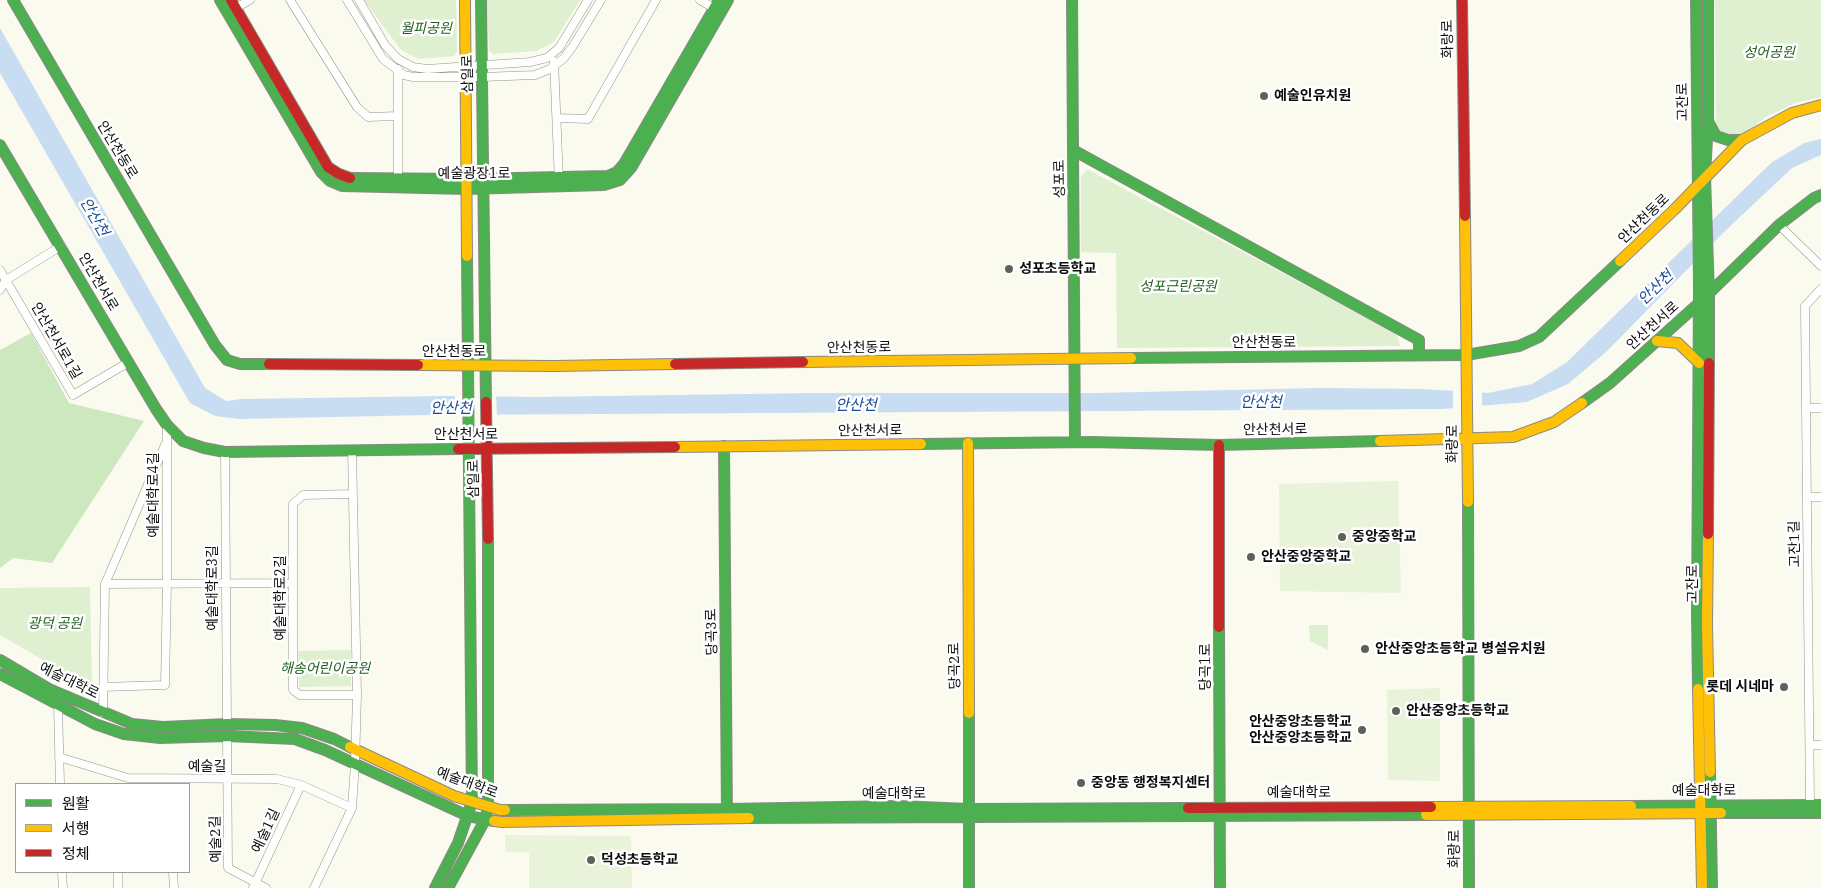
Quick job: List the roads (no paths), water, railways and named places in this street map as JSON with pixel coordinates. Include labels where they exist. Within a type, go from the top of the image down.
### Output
[{"type":"street","name":"안산천동로","points":[[13,0],[215,345],[227,360],[240,364],[485,366],[1466,355],[1519,346],[1539,338],[1697,186],[1742,140],[1792,113],[1821,105]]},
{"type":"street","name":"예술광장1로","points":[[220,0],[231,7],[328,167],[339,174],[352,178],[398,183],[467,184],[559,182],[608,176],[617,172],[624,164],[718,7],[728,0]]},
{"type":"street","points":[[231,7],[250,0]]},
{"type":"street","points":[[290,0],[357,107],[368,117],[398,116]]},
{"type":"street","points":[[348,0],[383,59],[404,75],[413,78],[466,72],[482,66],[530,62],[547,58],[559,48],[588,0]]},
{"type":"street","points":[[359,0],[384,45],[398,59],[413,67],[466,72],[482,77],[535,74],[550,69],[564,58],[574,46],[601,0]]},
{"type":"street","name":"삼일로","points":[[435,888],[458,843],[472,802],[465,0]]},
{"type":"street","name":"삼일로","points":[[448,888],[485,820],[488,807],[487,448],[481,0]]},
{"type":"street","points":[[557,118],[588,119],[656,0]]},
{"type":"street","points":[[700,0],[718,7]]},
{"type":"street","name":"성포로","points":[[1072,0],[1075,442]]},
{"type":"street","name":"화랑로","points":[[1462,0],[1467,372],[1469,888]]},
{"type":"street","name":"고잔로","points":[[1696,0],[1697,186],[1702,200],[1709,294],[1706,809],[1702,888]]},
{"type":"street","name":"고잔로","points":[[1708,0],[1708,121],[1698,289],[1697,614],[1706,809],[1712,888]]},
{"type":"street","points":[[554,52],[559,182]]},
{"type":"street","points":[[398,59],[398,183]]},
{"type":"street","points":[[1708,121],[1716,136],[1728,140],[1742,140]]},
{"type":"street","name":"안산천서로","points":[[0,145],[167,425],[183,441],[225,452],[1075,442],[1219,445],[1513,437],[1554,422],[1610,383],[1709,294],[1779,225],[1814,198],[1821,195]]},
{"type":"street","points":[[1073,150],[1419,340],[1419,355]]},
{"type":"street","points":[[1779,225],[1821,266]]},
{"type":"street","points":[[0,290],[6,280],[61,246]]},
{"type":"street","name":"안산천서로1길","points":[[0,270],[72,395],[129,362]]},
{"type":"street","name":"고잔1길","points":[[1810,805],[1805,306],[1821,289]]},
{"type":"street","points":[[1657,341],[1678,343],[1698,363]]},
{"type":"street","points":[[1806,408],[1821,408]]},
{"type":"street","points":[[166,440],[167,425]]},
{"type":"street","name":"예술대학로4길","points":[[103,687],[165,686],[167,583],[166,440]]},
{"type":"street","name":"예술대학로4길","points":[[103,713],[105,584],[166,440]]},
{"type":"street","name":"당곡2로","points":[[968,444],[969,888]]},
{"type":"street","name":"당곡1로","points":[[1219,445],[1220,888]]},
{"type":"street","name":"당곡3로","points":[[724,446],[727,814]]},
{"type":"street","points":[[314,888],[352,808],[357,695],[352,450]]},
{"type":"street","name":"예술대학로3길","points":[[225,452],[226,724]]},
{"type":"street","name":"예술대학로2길","points":[[353,494],[303,495],[294,504],[293,690],[300,695],[357,695]]},
{"type":"street","points":[[1807,497],[1821,497]]},
{"type":"street","points":[[105,584],[293,582]]},
{"type":"street","name":"예술대학로","points":[[0,660],[48,689],[132,724],[163,727],[226,724],[275,725],[302,728],[356,749],[454,796],[500,810],[727,814],[1706,809],[1821,805]]},
{"type":"street","name":"예술대학로","points":[[0,674],[95,724],[124,734],[160,738],[227,736],[295,739],[325,750],[468,816],[485,820],[502,822],[727,814]]},
{"type":"street","points":[[58,705],[60,783]]},
{"type":"street","points":[[227,736],[228,779]]},
{"type":"street","points":[[1810,745],[1821,745]]},
{"type":"street","name":"예술길","points":[[59,757],[118,780],[128,778],[172,782],[276,779],[301,785],[352,808]]},
{"type":"street","name":"예술2길","points":[[228,779],[228,868],[254,885]]},
{"type":"street","name":"예술1길","points":[[254,885],[301,785]]},
{"type":"street","name":"예술대학로","points":[[1706,809],[1821,813]]},
{"type":"street","points":[[62,873],[62,888]]},
{"type":"street","points":[[118,873],[118,888]]},
{"type":"street","points":[[173,873],[174,888]]},
{"type":"street","points":[[254,885],[266,888]]},
{"type":"water","name":"안산천","points":[[0,28],[205,388],[226,401],[242,399],[446,396],[1098,393],[1320,388],[1422,389],[1488,393],[1532,384],[1566,363],[1771,163],[1804,143],[1821,139],[1821,155],[1792,168],[1725,231],[1606,352],[1568,384],[1527,402],[1442,409],[427,415],[239,419],[215,416],[190,403],[0,73]]},
{"type":"place","name":"예술인유치원","points":[[1264,96]]},
{"type":"place","name":"성포초등학교","points":[[1009,269]]},
{"type":"place","name":"중앙중학교","points":[[1342,537]]},
{"type":"place","name":"안산중앙중학교","points":[[1251,557]]},
{"type":"place","name":"안산중앙초등학교 병설유치원","points":[[1365,649]]},
{"type":"place","name":"롯데 시네마","points":[[1784,687]]},
{"type":"place","name":"안산중앙초등학교","points":[[1396,711]]},
{"type":"place","name":"안산중앙초등학교 안산중앙초등학교","points":[[1362,730]]},
{"type":"place","name":"중앙동 행정복지센터","points":[[1081,783]]},
{"type":"place","name":"덕성초등학교","points":[[591,860]]},
{"type":"park label","name":"월피공원","points":[[426,29]]},
{"type":"park label","name":"성어공원","points":[[1769,53]]},
{"type":"park label","name":"성포근린공원","points":[[1178,287]]},
{"type":"park label","name":"광덕 공원","points":[[55,624]]},
{"type":"park label","name":"해송어린이공원","points":[[325,669]]}]
